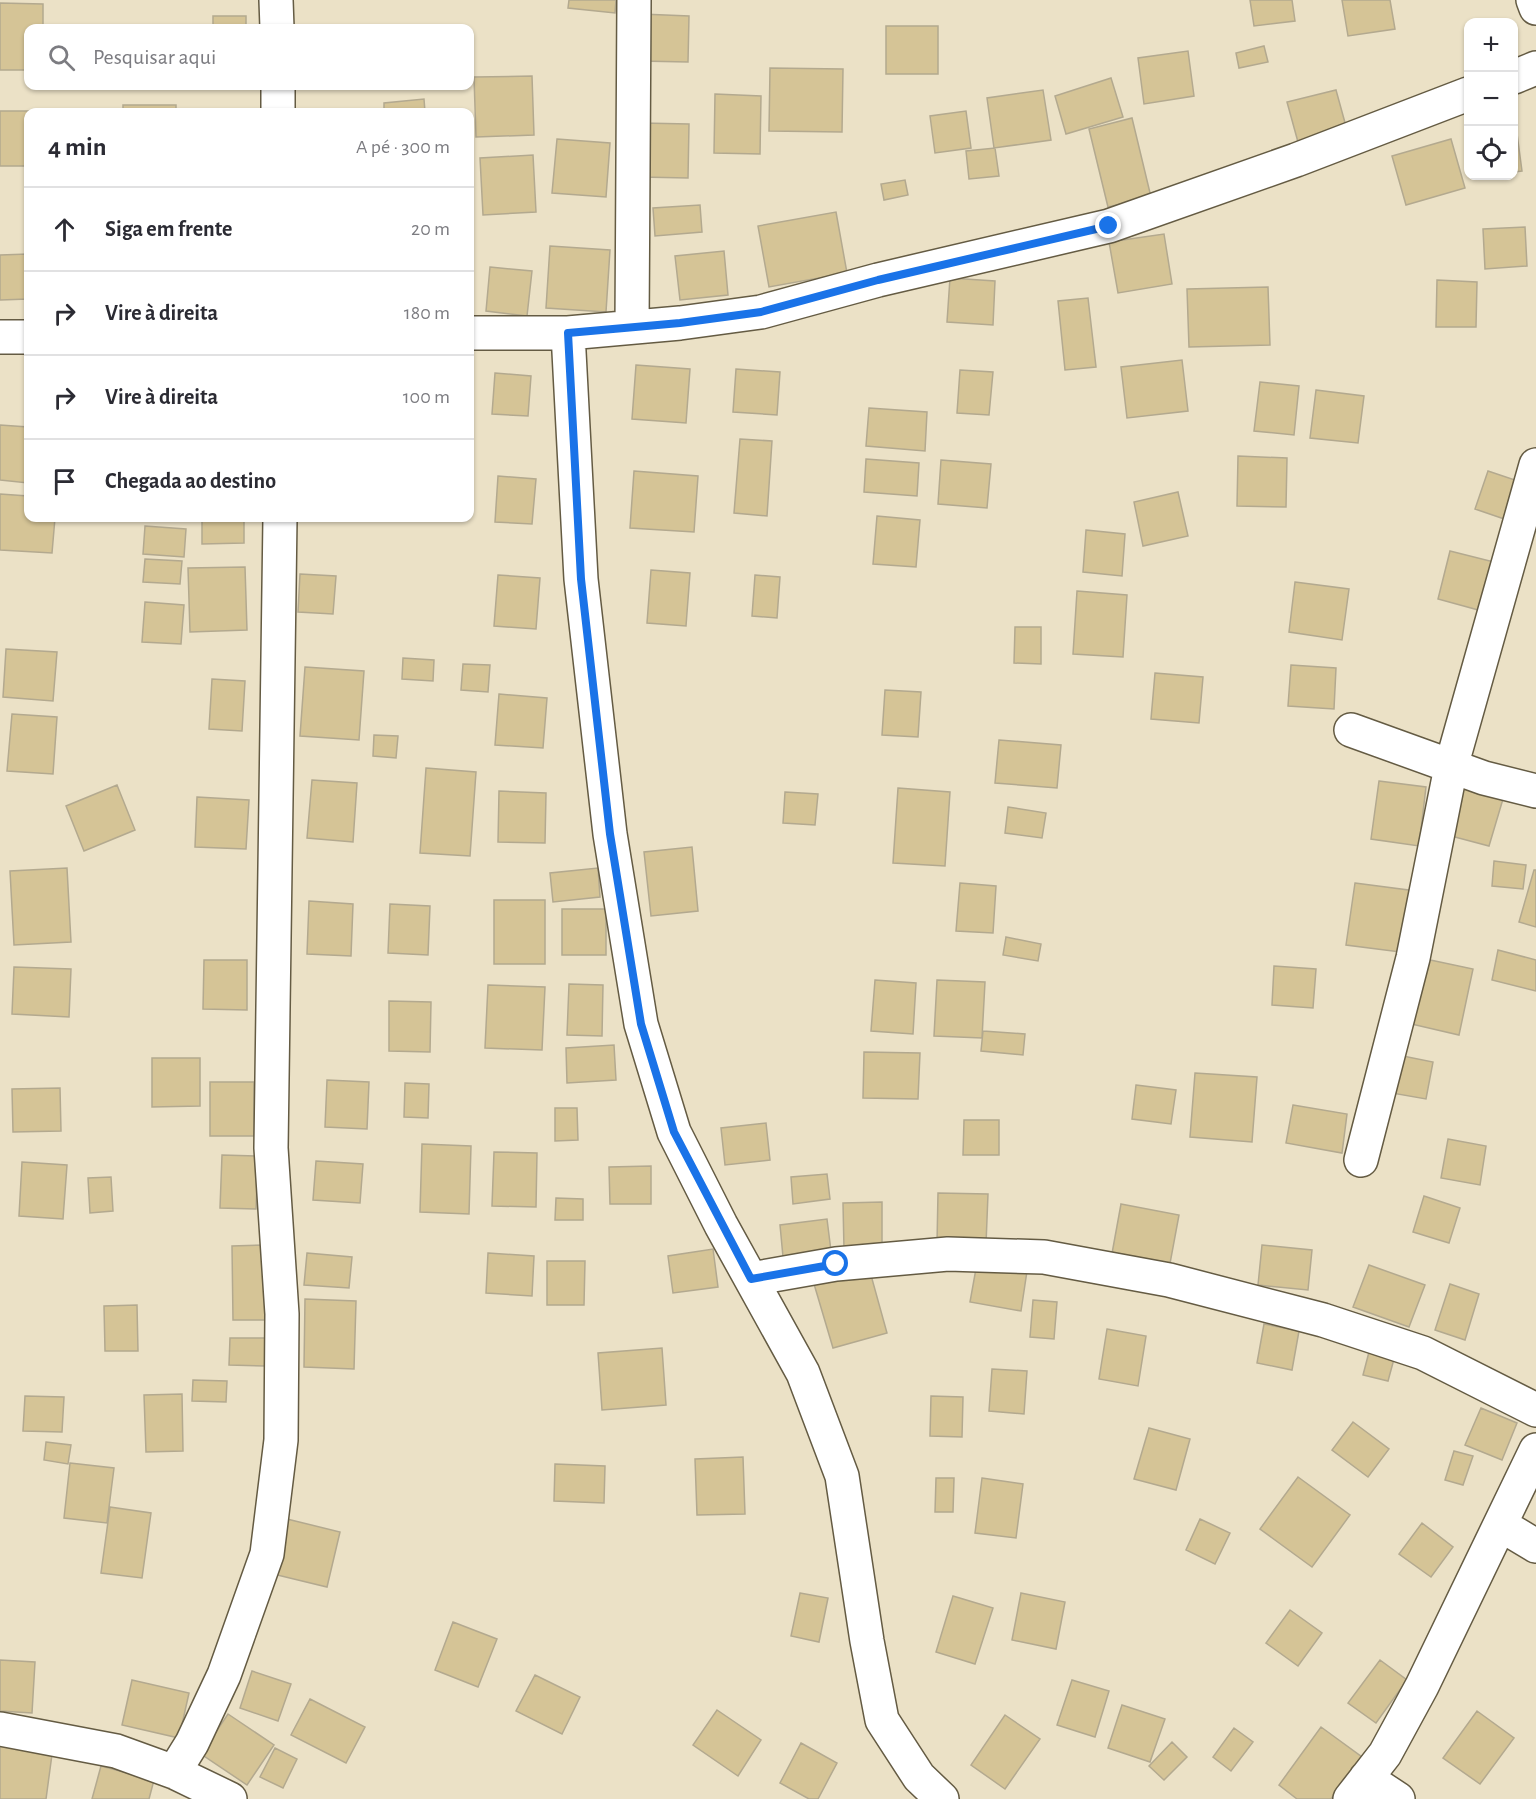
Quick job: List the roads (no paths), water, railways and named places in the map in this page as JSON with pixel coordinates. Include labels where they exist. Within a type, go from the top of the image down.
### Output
[{"type":"street","points":[[276,0],[277,24]]},
{"type":"street","points":[[632,327],[634,0]]},
{"type":"street","points":[[1533,0],[1536,8]]},
{"type":"street","points":[[278,90],[278,108]]},
{"type":"street","points":[[474,333],[568,333],[761,312],[878,280],[1109,226],[1296,160],[1464,96]]},
{"type":"street","points":[[568,333],[582,590],[610,834],[641,1024],[674,1132],[802,1373],[842,1476],[867,1641],[882,1720],[919,1777],[942,1799]]},
{"type":"street","points":[[0,337],[24,337]]},
{"type":"street","points":[[1361,1160],[1413,958],[1451,767],[1536,465]]},
{"type":"street","points":[[174,1772],[192,1743],[224,1675],[267,1554],[281,1440],[282,1314],[271,1148],[280,522]]},
{"type":"street","points":[[1351,730],[1451,767],[1536,791]]},
{"type":"street","points":[[751,1279],[836,1264],[948,1254],[1044,1257],[1169,1280],[1323,1320],[1423,1353],[1536,1410]]},
{"type":"street","points":[[1398,1799],[1358,1788],[1385,1754],[1422,1686],[1502,1525],[1536,1450]]},
{"type":"street","points":[[1502,1525],[1536,1546]]},
{"type":"street","points":[[0,1729],[116,1751],[174,1772],[230,1799]]}]
